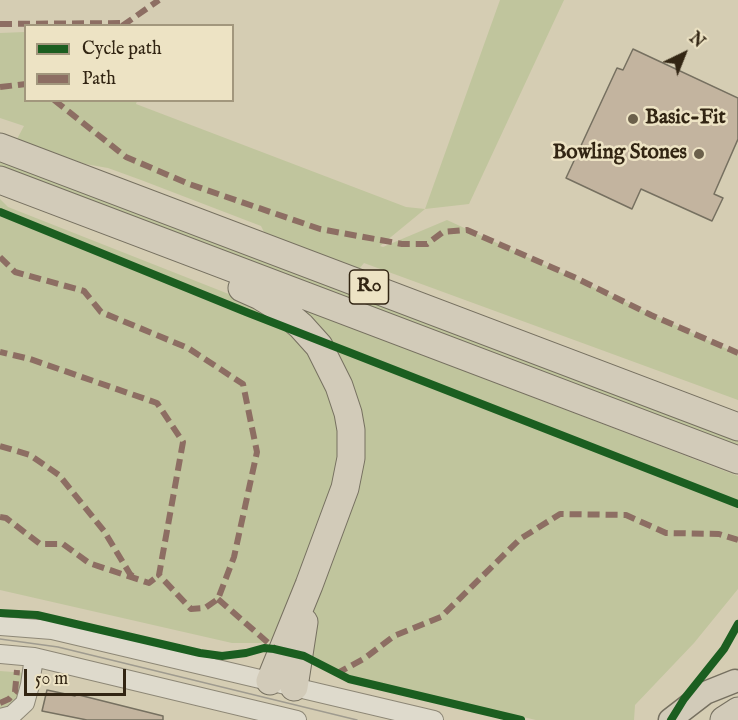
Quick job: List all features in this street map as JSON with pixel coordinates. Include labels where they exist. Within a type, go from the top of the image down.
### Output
[{"type":"highway","name":"R0","points":[[0,147],[738,427]]},
{"type":"highway","name":"R0","points":[[0,180],[738,460]]},
{"type":"highway","points":[[216,262],[236,286],[260,296],[281,309],[310,335],[327,359],[346,407],[351,444],[349,473],[309,585],[282,684]]},
{"type":"highway","points":[[724,720],[738,711]]},
{"type":"main road","points":[[670,720],[705,693],[737,678]]},
{"type":"main road","points":[[715,720],[737,678]]},
{"type":"street","points":[[0,626],[52,630],[434,720]]},
{"type":"street","points":[[0,654],[34,657],[297,720]]},
{"type":"street","points":[[0,718],[12,715],[25,703],[34,657]]},
{"type":"green space","points":[[500,0],[564,0],[469,204],[425,209]]},
{"type":"green space","points":[[24,32],[24,102],[137,102],[136,104],[406,207],[425,209],[380,246],[383,247],[447,220],[738,354],[738,400],[364,263],[359,269],[265,234],[261,226],[141,180],[108,168],[85,164],[17,139],[24,126],[0,118],[0,33]]},
{"type":"green space","points":[[0,159],[738,439],[738,448],[57,189],[0,166]]},
{"type":"green space","points":[[0,199],[8,207],[249,302],[299,338],[340,411],[339,481],[273,639],[261,643],[232,643],[0,590]]},
{"type":"green space","points":[[280,300],[738,476],[738,589],[694,643],[635,705],[634,720],[536,720],[354,677],[305,651],[357,420]]},
{"type":"green space","points":[[0,671],[26,673],[24,695],[0,714]]},
{"type":"building","points":[[633,49],[738,98],[738,139],[714,194],[723,198],[712,221],[641,189],[632,209],[566,178],[617,68],[623,70]]},
{"type":"building","points":[[47,690],[75,696],[75,694],[163,716],[163,720],[87,720],[42,711]]},
{"type":"tram line","points":[[0,639],[58,647],[357,720]]},
{"type":"marked path","points":[[125,24],[159,0]]},
{"type":"marked path","points":[[0,24],[125,23]]},
{"type":"marked path","points":[[0,87],[24,84]]},
{"type":"marked path","points":[[57,102],[126,157],[189,184],[320,229],[402,244],[427,244],[443,232],[467,230],[738,353]]},
{"type":"marked path","points":[[0,257],[15,272],[84,291],[101,312],[188,348],[243,384],[257,452],[234,557],[218,599],[205,608],[191,609],[159,575],[183,442],[157,403],[30,359],[0,352]]},
{"type":"marked path","points":[[0,446],[30,455],[59,475],[104,531],[130,574],[136,579]]},
{"type":"marked path","points":[[336,674],[365,658],[394,636],[441,617],[520,539],[560,514],[626,515],[666,533],[719,534],[738,540]]},
{"type":"marked path","points":[[0,517],[6,518],[40,544],[63,544],[89,563],[149,583],[159,575]]},
{"type":"marked path","points":[[218,599],[274,648]]},
{"type":"marked path","points":[[0,703],[9,699],[15,692],[17,670]]},
{"type":"cycle path","points":[[0,212],[246,312],[738,504]]},
{"type":"cycle path","points":[[0,613],[37,615],[200,653],[222,656],[264,648],[274,649],[304,656],[349,679],[521,720]]},
{"type":"cycle path","points":[[671,720],[684,699],[724,649],[738,624]]},
{"type":"place","name":"Basic-Fit","points":[[633,119]]},
{"type":"place","name":"Bowling Stones","points":[[699,154]]}]
